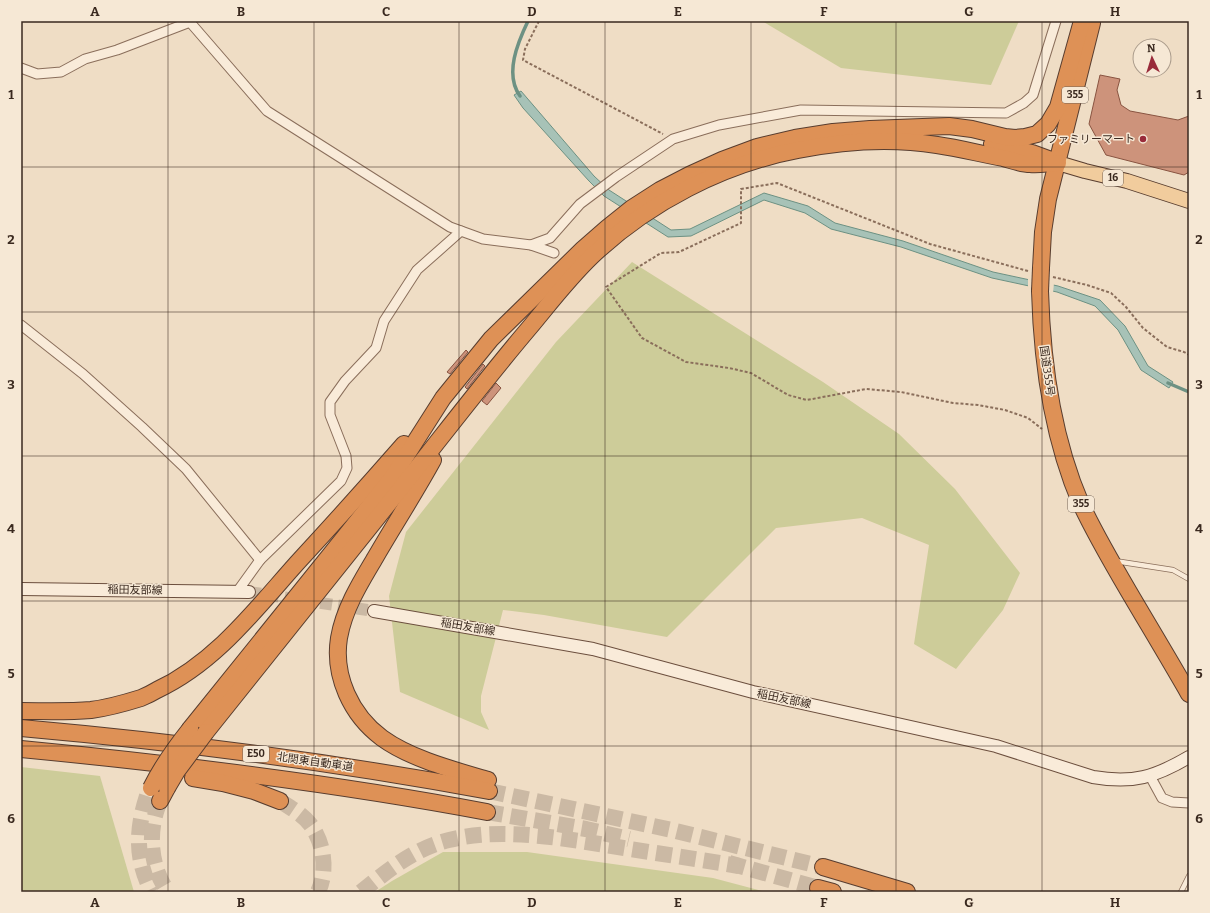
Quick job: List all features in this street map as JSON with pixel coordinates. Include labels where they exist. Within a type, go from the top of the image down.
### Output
[{"type":"highway","points":[[21,711],[92,710],[118,705],[142,698],[165,687],[186,674],[215,651],[249,616],[382,470],[491,339],[583,249],[632,208],[660,190],[722,160],[756,147],[795,138],[833,132],[870,129],[949,126],[1016,138],[1037,134],[1048,124],[1058,107],[1082,21]]},
{"type":"highway","name":"国道355号","points":[[1093,21],[1046,208],[1043,232],[1040,291],[1043,346],[1052,406],[1058,433],[1071,477],[1082,504],[1111,560],[1189,694]]},
{"type":"highway","points":[[904,128],[968,138],[1032,153],[1058,163]]},
{"type":"highway","points":[[443,398],[392,478],[172,751],[161,768],[156,793],[177,771],[206,732],[461,411],[562,289],[592,256],[616,235],[647,213],[696,184],[727,171],[762,159],[798,150],[834,144],[905,142],[937,145],[1030,164],[1058,163]]},
{"type":"highway","name":"北関東自動車道","points":[[21,728],[162,743],[489,786],[460,772],[412,755],[383,738],[364,722],[351,704],[343,684],[339,660],[339,638],[341,630],[345,616],[358,587],[415,493],[461,411]]},
{"type":"highway","name":"北関東自動車道","points":[[21,749],[329,785],[413,798],[487,812]]},
{"type":"highway","points":[[57,753],[223,783],[254,791],[280,801]]},
{"type":"highway","points":[[823,867],[907,892]]},
{"type":"main road","name":"16","points":[[1058,163],[1127,181],[1189,201]]},
{"type":"main road","name":"稲田友部線","points":[[21,589],[243,592]]},
{"type":"main road","name":"稲田友部線","points":[[374,611],[593,649],[753,692],[996,746],[1093,777],[1110,780],[1150,776],[1172,767],[1189,757]]},
{"type":"street","points":[[531,245],[550,238],[580,204],[616,177],[673,139],[719,125],[801,110],[1006,113],[1033,96],[1056,21]]},
{"type":"street","points":[[21,68],[37,74],[61,72],[85,59],[117,50],[190,22],[267,111],[450,227],[483,239],[531,245],[554,253]]},
{"type":"street","points":[[243,592],[260,560],[341,481],[347,468],[346,456],[330,415],[330,402],[345,380],[376,348],[384,321],[417,270],[461,231]]},
{"type":"street","points":[[21,325],[83,374],[186,469],[260,560]]},
{"type":"street","points":[[1150,776],[1162,798],[1172,802],[1189,803]]},
{"type":"lane","points":[[1111,560],[1172,570],[1189,579]]},
{"type":"lane","points":[[1181,892],[1189,876]]},
{"type":"path","points":[[539,21],[525,49],[522,60],[673,139]]},
{"type":"path","points":[[1058,433],[1047,433],[1028,418],[1005,410],[901,392],[866,389],[807,400],[788,395],[751,373],[730,368],[686,362],[642,338],[606,287],[661,253],[679,252],[741,223],[741,189],[778,183],[930,244],[1041,272],[1111,293],[1126,307],[1143,328],[1167,347],[1189,355]]},
{"type":"shaded area","points":[[762,21],[1019,21],[991,85],[841,68]]},
{"type":"shaded area","points":[[521,91],[594,176],[609,190],[671,230],[690,229],[764,193],[808,206],[835,223],[903,241],[993,272],[1058,286],[1100,300],[1125,326],[1148,366],[1173,382],[1169,388],[1141,370],[1118,330],[1095,306],[1057,292],[992,278],[901,247],[831,229],[805,213],[764,200],[691,236],[668,237],[604,196],[523,108],[514,95]]},
{"type":"shaded area","points":[[632,262],[823,382],[899,434],[955,489],[1020,573],[1003,610],[956,669],[914,644],[929,545],[862,518],[776,528],[667,637],[544,615],[503,610],[481,696],[481,712],[489,730],[400,692],[389,596],[406,532],[556,342]]},
{"type":"shaded area","points":[[21,767],[100,776],[134,892],[21,892]]},
{"type":"shaded area","points":[[443,852],[527,852],[713,878],[766,892],[375,892]]},
{"type":"pier","points":[[1028,277],[1054,283],[1053,293],[1028,288]]},
{"type":"building","name":"ファミリーマート","points":[[1100,75],[1120,79],[1117,90],[1121,105],[1130,111],[1178,120],[1189,116],[1189,172],[1184,175],[1106,155],[1089,124]]},
{"type":"building","points":[[466,350],[468,352],[450,374],[447,372]]},
{"type":"building","points":[[483,364],[485,366],[467,389],[465,387]]},
{"type":"building","points":[[496,383],[501,388],[487,405],[482,401]]},
{"type":"waterway","points":[[520,96],[515,87],[513,78],[514,58],[520,38],[528,21]]},
{"type":"waterway","points":[[1168,383],[1189,392]]},
{"type":"tunnel","points":[[249,592],[374,611]]},
{"type":"tunnel","points":[[489,791],[672,830],[823,867]]},
{"type":"tunnel","points":[[147,796],[143,809],[139,833],[139,844],[142,868],[152,892]]},
{"type":"tunnel","points":[[160,801],[153,826],[152,846],[155,866],[168,892]]},
{"type":"tunnel","points":[[280,801],[307,820],[319,839],[324,866],[318,892]]},
{"type":"tunnel","points":[[487,812],[586,829],[629,839]]},
{"type":"tunnel","points":[[361,892],[391,868],[413,854],[449,840],[489,834],[551,837],[739,866]]},
{"type":"tunnel","points":[[729,863],[818,888]]},
{"type":"place","name":"ファミリーマート","points":[[1143,139]]}]
